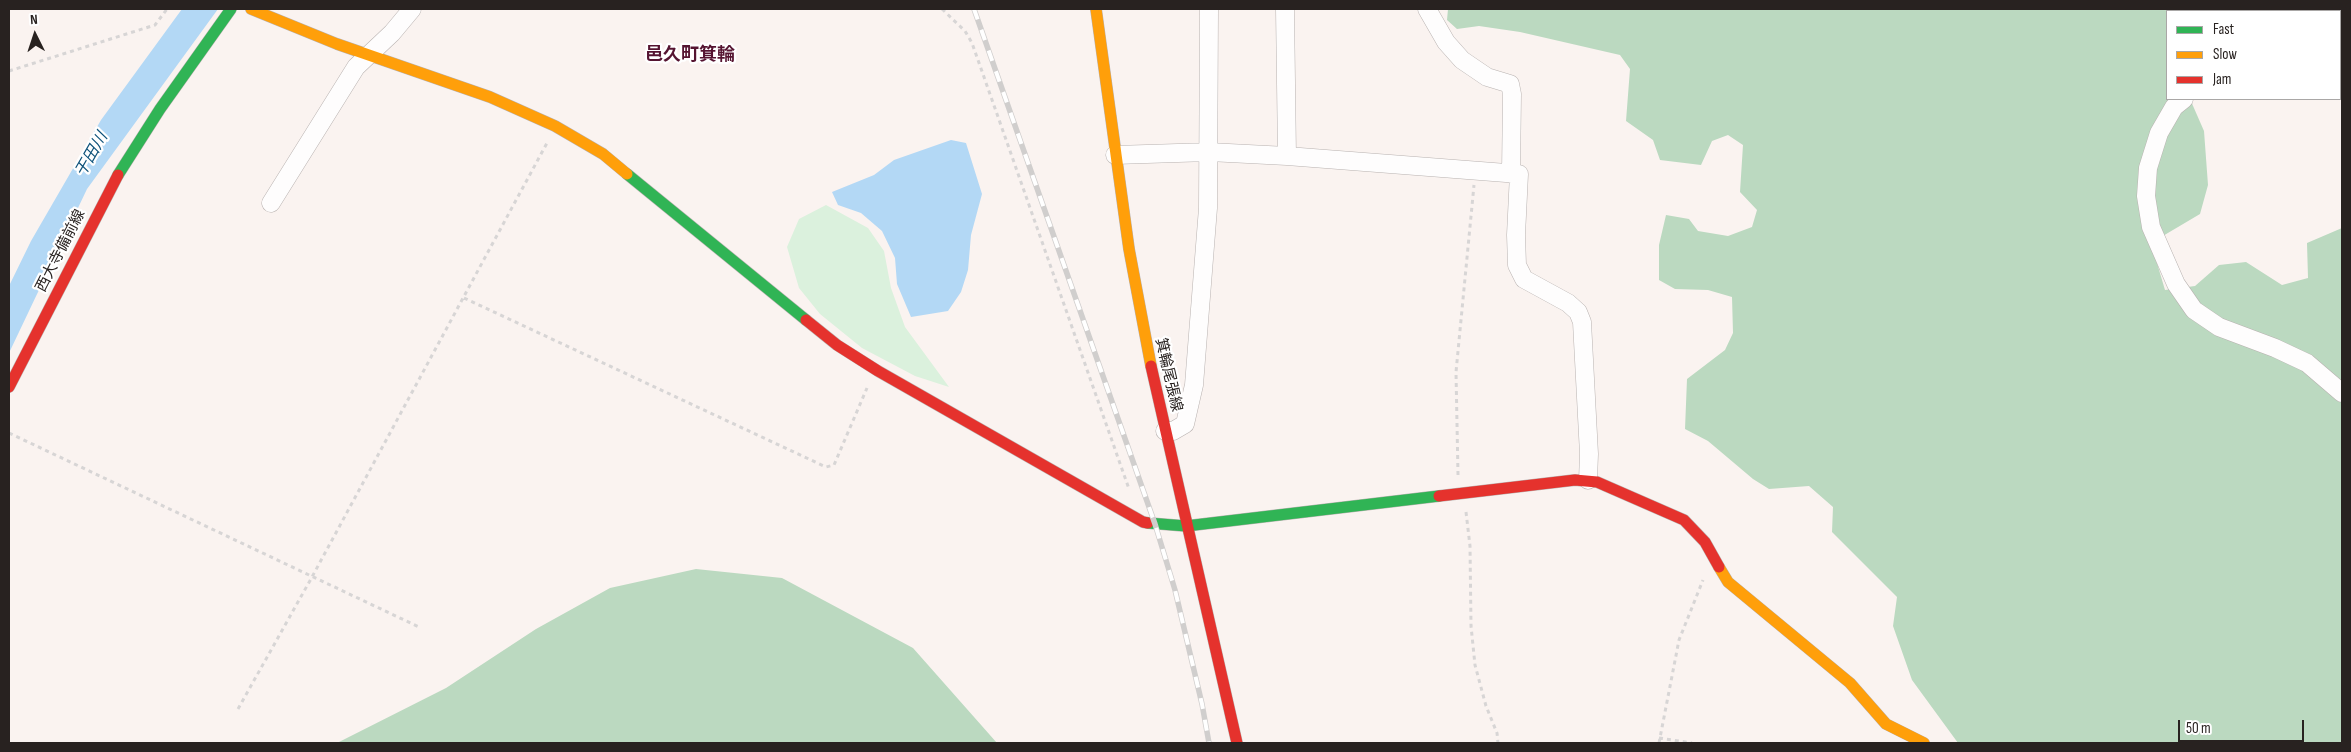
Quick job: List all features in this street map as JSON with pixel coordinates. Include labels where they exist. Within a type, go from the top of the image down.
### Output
[{"type":"street","name":"西大寺備前線","points":[[9,387],[112,185],[160,109],[230,9]]},
{"type":"street","points":[[251,9],[274,20],[368,55],[490,97],[555,126],[603,154],[785,304],[838,345],[878,371],[1143,522],[1186,526],[1588,480],[1670,512],[1684,520],[1705,542],[1728,582],[1815,652],[1850,683],[1886,724],[1924,743]]},
{"type":"street","points":[[271,203],[356,67],[392,33],[412,9]]},
{"type":"street","name":"箕輪尾張線","points":[[1096,9],[1144,335],[1237,743]]},
{"type":"street","points":[[1165,431],[1173,431],[1185,424],[1194,385],[1208,208],[1209,9]]},
{"type":"street","points":[[1285,9],[1287,156]]},
{"type":"street","points":[[1427,9],[1446,42],[1462,60],[1487,77],[1510,84],[1512,94],[1511,173]]},
{"type":"street","points":[[2183,100],[2174,107],[2159,133],[2148,168],[2146,196],[2151,227],[2176,284],[2194,310],[2219,327],[2275,348],[2307,363],[2342,393]]},
{"type":"street","points":[[1116,155],[1208,152],[1287,156],[1519,174],[1516,235],[1517,265],[1524,279],[1568,303],[1578,312],[1582,322],[1589,454],[1588,480]]},
{"type":"path","points":[[9,71],[154,25],[167,9]]},
{"type":"path","points":[[942,9],[965,30],[972,43],[1129,490]]},
{"type":"path","points":[[238,709],[464,298],[555,126]]},
{"type":"path","points":[[1476,172],[1456,372],[1458,487],[1464,493],[1470,546],[1471,626],[1474,665],[1486,706],[1497,733],[1498,743]]},
{"type":"path","points":[[464,298],[826,467],[834,465],[866,389],[878,371]]},
{"type":"path","points":[[9,433],[419,627]]},
{"type":"path","points":[[1658,743],[1679,640],[1705,577],[1716,564]]},
{"type":"path","points":[[1659,738],[1692,743]]},
{"type":"green space","points":[[1448,9],[2342,9],[2342,74],[2341,10],[2166,10],[2166,100],[2190,100],[2204,131],[2208,185],[2200,214],[2151,243],[2165,290],[2195,286],[2219,265],[2246,262],[2282,285],[2308,278],[2307,243],[2342,228],[2342,743],[1958,743],[1912,680],[1893,626],[1897,597],[1832,532],[1833,507],[1809,486],[1769,489],[1753,479],[1708,441],[1685,429],[1687,379],[1725,350],[1733,333],[1732,297],[1708,290],[1675,289],[1659,280],[1659,245],[1666,215],[1689,219],[1698,231],[1728,236],[1752,227],[1757,210],[1740,192],[1743,145],[1728,135],[1712,141],[1701,165],[1660,160],[1653,140],[1626,121],[1630,69],[1620,55],[1520,32],[1479,26],[1457,29],[1447,20]]},
{"type":"green space","points":[[826,205],[868,228],[884,251],[891,288],[905,327],[949,387],[915,376],[862,348],[820,314],[799,288],[787,247],[799,219]]},
{"type":"green space","points":[[696,569],[782,578],[913,648],[997,743],[337,743],[446,688],[536,629],[610,588]]},
{"type":"water","name":"干田川","points":[[182,9],[218,9],[87,189],[9,353],[9,286],[31,241],[101,120]]},
{"type":"water","points":[[951,140],[966,143],[982,194],[971,235],[968,270],[961,292],[948,311],[911,317],[897,284],[895,258],[882,231],[861,213],[838,205],[832,192],[874,175],[894,160]]},
{"type":"railway","points":[[974,9],[1155,524],[1175,590],[1202,704],[1209,743]]},
{"type":"traffic: fast","points":[[118,175],[160,109],[231,9]]},
{"type":"traffic: fast","points":[[627,174],[806,320]]},
{"type":"traffic: fast","points":[[1148,523],[1186,526],[1439,496]]},
{"type":"traffic: slow","points":[[251,9],[337,44],[490,97],[555,126],[603,154],[627,174]]},
{"type":"traffic: slow","points":[[1096,9],[1129,249],[1151,366]]},
{"type":"traffic: slow","points":[[1719,567],[1728,582],[1850,683],[1886,724],[1924,743]]},
{"type":"traffic: jam","points":[[9,387],[118,175]]},
{"type":"traffic: jam","points":[[806,320],[837,345],[878,371],[1143,522],[1148,523]]},
{"type":"traffic: jam","points":[[1151,366],[1237,743]]},
{"type":"traffic: jam","points":[[1439,496],[1575,480],[1597,482],[1684,520],[1705,542],[1719,567]]},
{"type":"district","name":"邑久町箕輪","points":[[690,55]]}]
